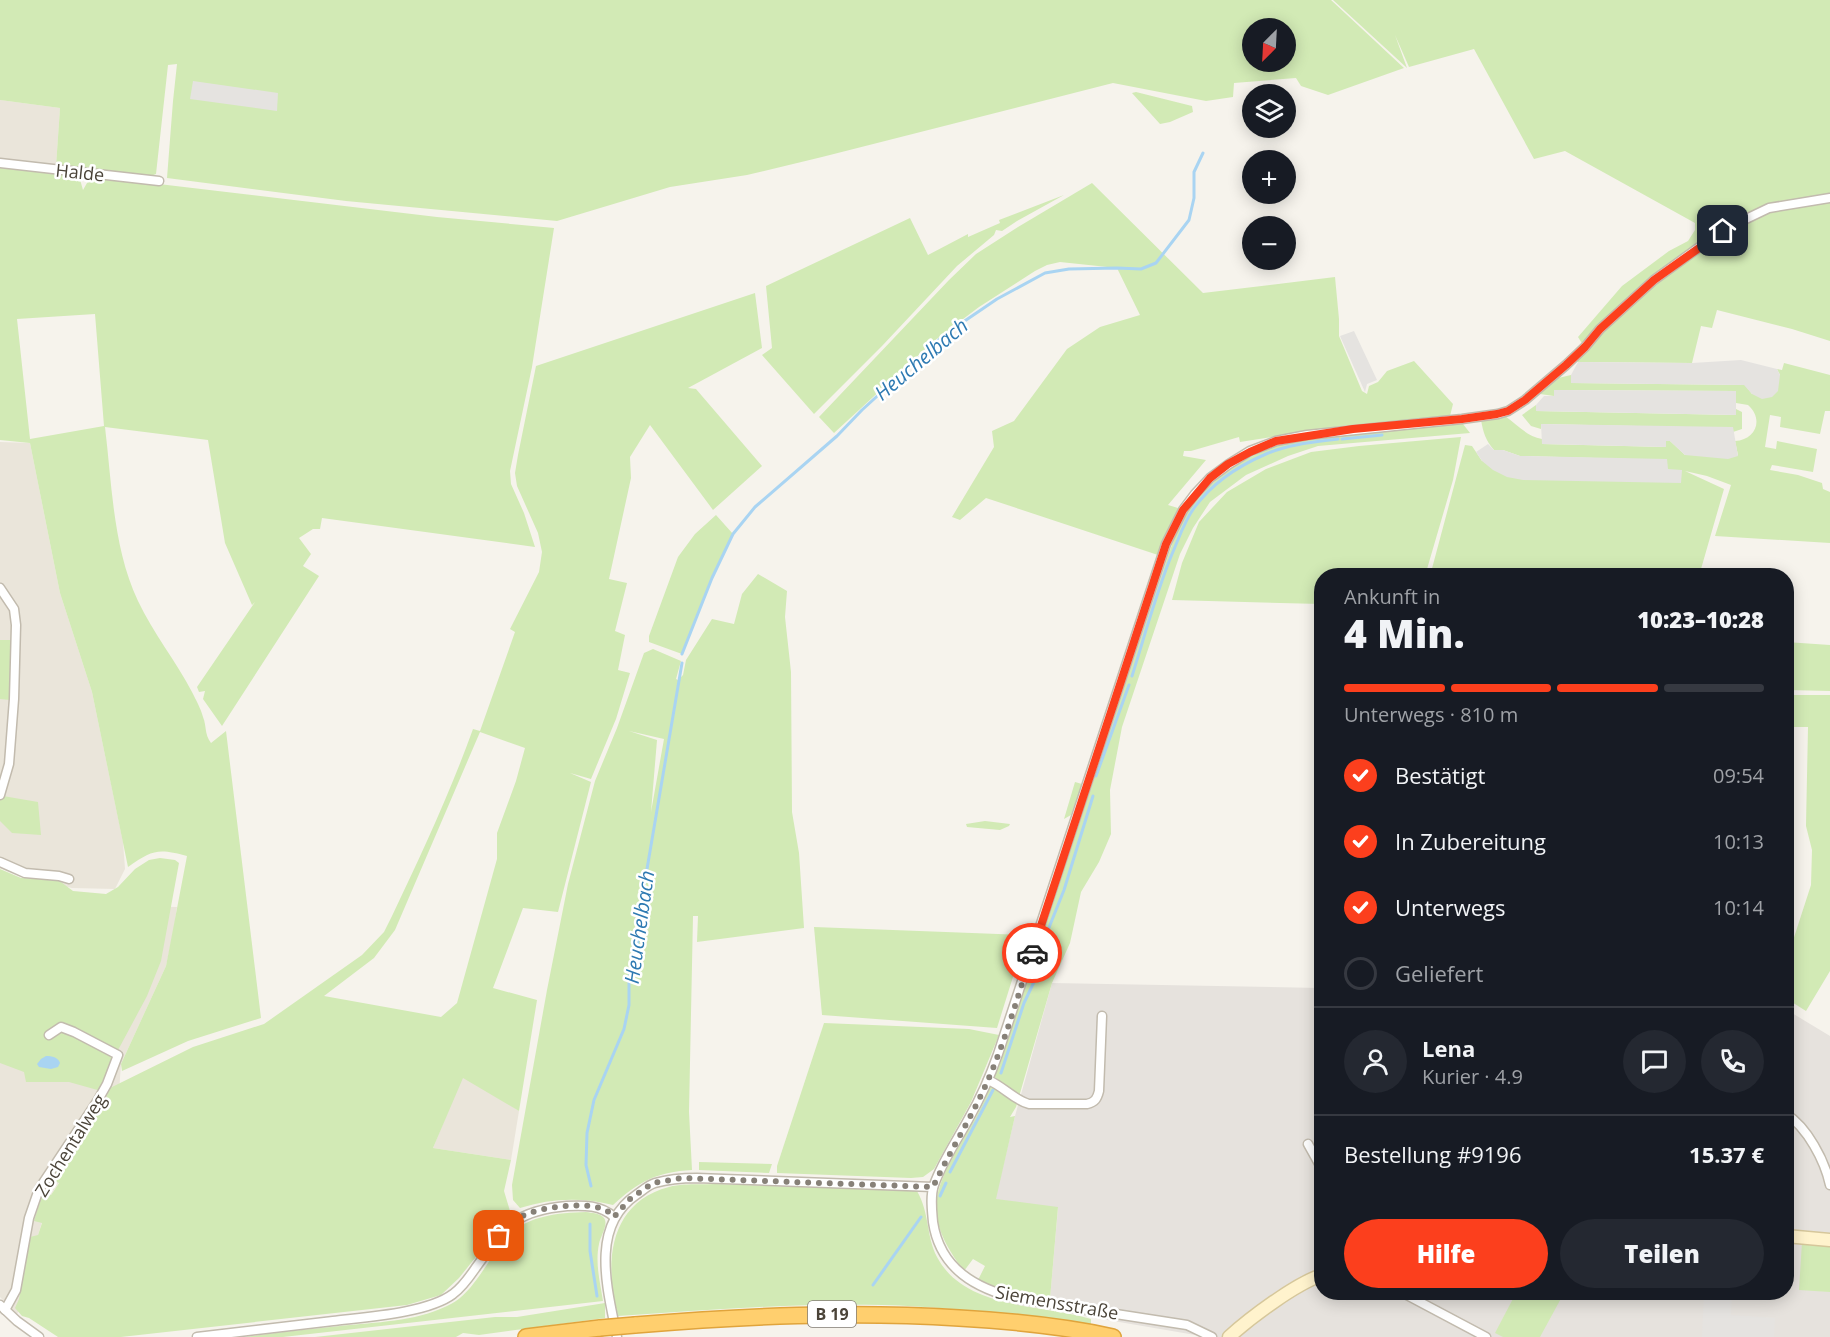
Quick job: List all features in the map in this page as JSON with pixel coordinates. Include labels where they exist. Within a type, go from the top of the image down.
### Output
[{"type":"highway","name":"B 19","points":[[526,1337],[739,1316],[798,1314],[925,1315],[973,1318],[1042,1325],[1113,1337]]},
{"type":"highway","name":"B 19","points":[[973,1318],[1060,1337]]},
{"type":"street","name":"Halde","points":[[0,163],[159,181]]},
{"type":"street","points":[[617,1337],[605,1264],[608,1236],[614,1217],[630,1199],[653,1183],[682,1178],[933,1187],[988,1080],[1166,544],[1183,510],[1210,478],[1228,464],[1276,441],[1353,429],[1462,419],[1508,411],[1525,400],[1566,365],[1600,329],[1654,280],[1723,231],[1769,208],[1830,198]]},
{"type":"street","points":[[0,588],[14,609],[16,625],[10,754],[0,795]]},
{"type":"street","points":[[0,862],[25,873],[69,879]]},
{"type":"street","points":[[988,1080],[998,1084],[1024,1103],[1088,1104],[1094,1102],[1099,1091],[1102,1016]]},
{"type":"street","name":"Zochentalweg","points":[[2,1307],[16,1290],[29,1218],[39,1189],[99,1100],[118,1055],[62,1027],[49,1035]]},
{"type":"street","points":[[1794,1119],[1811,1140],[1830,1185]]},
{"type":"street","points":[[1308,1144],[1314,1155]]},
{"type":"street","name":"Siemensstraße","points":[[933,1187],[932,1209],[935,1230],[942,1248],[962,1275],[976,1285],[1018,1299],[1187,1325],[1212,1337]]},
{"type":"street","points":[[197,1337],[402,1312],[420,1307],[453,1295],[466,1282],[499,1236],[517,1219],[532,1211],[579,1205],[607,1210],[614,1217]]},
{"type":"street","points":[[1794,1237],[1830,1240]]},
{"type":"street","points":[[1229,1337],[1263,1310],[1314,1279]]},
{"type":"street","points":[[1416,1300],[1485,1337]]},
{"type":"street","points":[[2,1307],[39,1337]]},
{"type":"shaded area","points":[[193,81],[278,93],[277,111],[190,99]]},
{"type":"shaded area","points":[[0,100],[60,108],[56,166],[0,160]]},
{"type":"shaded area","points":[[1354,331],[1377,380],[1367,384],[1365,392],[1340,336]]},
{"type":"shaded area","points":[[1741,360],[1777,369],[1780,375],[1778,391],[1772,397],[1762,399],[1752,394],[1744,385],[1571,383],[1571,375],[1578,362],[1692,363]]},
{"type":"shaded area","points":[[1554,390],[1736,391],[1736,415],[1536,411],[1536,405],[1544,396],[1554,396]]},
{"type":"shaded area","points":[[1541,424],[1733,427],[1738,456],[1728,459],[1685,455],[1670,441],[1666,441],[1666,447],[1542,444]]},
{"type":"shaded area","points":[[0,442],[30,443],[60,593],[92,692],[123,842],[125,869],[115,889],[72,888],[21,876],[0,868]]},
{"type":"shaded area","points":[[1488,444],[1494,450],[1503,450],[1520,456],[1667,459],[1668,469],[1682,470],[1681,483],[1523,480],[1507,477],[1493,470],[1482,461],[1476,452]]},
{"type":"shaded area","points":[[0,904],[177,907],[166,966],[121,1064],[119,1092],[50,1196],[38,1235],[31,1288],[17,1314],[0,1297]]},
{"type":"shaded area","points":[[1052,983],[1314,988],[1314,1300],[1794,1300],[1794,1014],[1830,1036],[1830,1337],[1207,1337],[1049,1310],[1058,1208],[995,1200],[1015,1116]]},
{"type":"shaded area","points":[[462,1077],[483,1087],[519,1111],[511,1160],[433,1148]]},
{"type":"shaded area","points":[[1704,1300],[1732,1300],[1731,1315],[1775,1318],[1774,1337],[1702,1337]]},
{"type":"green space","points":[[0,0],[1331,0],[1404,68],[1328,95],[1301,86],[1296,78],[1234,83],[1233,97],[1206,101],[1113,83],[747,175],[670,187],[557,221],[346,201],[167,178],[177,64],[168,65],[156,174],[148,177],[56,166],[60,108],[0,100]]},
{"type":"green space","points":[[1333,0],[1830,0],[1830,341],[1717,310],[1712,328],[1701,326],[1692,363],[1578,362],[1576,360],[1583,345],[1578,337],[1622,286],[1669,251],[1688,241],[1695,230],[1695,223],[1565,151],[1534,159],[1474,49],[1409,67],[1395,35],[1407,68]]},
{"type":"green space","points":[[1136,92],[1192,106],[1193,112],[1160,124],[1132,93]]},
{"type":"green space","points":[[0,167],[75,174],[79,176],[83,190],[91,176],[437,217],[554,228],[532,367],[510,471],[511,484],[524,513],[535,547],[322,518],[320,529],[313,529],[299,538],[311,554],[303,566],[319,576],[222,726],[203,699],[205,691],[199,692],[197,687],[255,602],[252,605],[225,543],[208,440],[105,427],[118,538],[130,581],[144,613],[197,701],[211,743],[226,731],[261,1018],[188,1041],[122,1071],[121,1064],[166,966],[187,856],[156,852],[128,867],[92,692],[60,593],[30,443],[0,440]],"holes":[[[95,314],[104,426],[30,439],[17,319]]]},
{"type":"green space","points":[[1092,183],[1203,293],[1335,277],[1339,336],[1362,391],[1367,394],[1369,386],[1378,382],[1387,371],[1414,361],[1453,404],[1450,416],[1341,426],[1240,442],[1239,437],[1184,451],[1183,456],[1206,460],[1168,505],[1178,508],[1158,555],[986,498],[960,520],[952,517],[994,447],[992,431],[1014,421],[1067,349],[1100,327],[1140,315],[1117,268],[1060,262],[1035,271],[979,307],[934,341],[834,433],[819,417],[976,254]]},
{"type":"green space","points":[[1064,195],[1002,231],[996,230],[994,235],[957,266],[814,414],[762,355],[772,348],[766,286],[910,218],[928,255],[968,234],[968,237],[1000,223],[999,220]]},
{"type":"green space","points":[[755,293],[762,348],[688,388],[696,389],[762,466],[713,510],[650,425],[630,457],[631,478],[609,579],[627,583],[615,631],[625,635],[618,670],[630,673],[616,719],[591,779],[570,773],[591,782],[558,912],[523,908],[493,988],[537,1000],[519,1111],[463,1078],[433,1148],[511,1160],[504,1191],[510,1211],[508,1217],[459,1278],[441,1295],[407,1305],[121,1337],[58,1337],[22,1316],[15,1308],[19,1299],[30,1237],[38,1235],[42,1223],[34,1221],[43,1192],[51,1195],[59,1183],[50,1178],[105,1101],[110,1088],[193,1047],[264,1024],[362,955],[384,932],[392,916],[445,800],[473,729],[480,731],[515,632],[510,629],[539,572],[542,552],[538,533],[517,486],[515,473],[536,366]],"holes":[[[480,732],[525,748],[497,833],[497,859],[457,1003],[441,1017],[324,996],[374,958],[395,930]]]},
{"type":"green space","points":[[1784,363],[1830,375],[1830,411],[1825,411],[1820,434],[1780,427],[1781,417],[1770,415],[1765,447],[1776,449],[1777,441],[1817,449],[1813,472],[1772,465],[1770,470],[1798,475],[1822,483],[1823,489],[1830,492],[1830,543],[1715,536],[1731,485],[1685,471],[1724,489],[1701,568],[1432,568],[1465,445],[1472,446],[1482,461],[1667,469],[1667,460],[1520,456],[1503,450],[1494,450],[1485,436],[1481,420],[1505,416],[1527,433],[1542,439],[1542,444],[1665,447],[1666,441],[1670,441],[1685,455],[1738,455],[1735,441],[1742,440],[1753,433],[1756,416],[1748,405],[1736,403],[1736,391],[1554,390],[1554,396],[1540,394],[1558,378],[1571,375],[1572,383],[1745,385],[1752,394],[1780,375],[1777,369],[1782,370]]},
{"type":"green space","points":[[1536,405],[1536,411],[1735,415],[1736,409],[1742,412],[1742,429],[1733,432],[1733,428],[1541,424],[1541,429],[1531,426],[1522,415]]},
{"type":"green space","points":[[1463,424],[1470,433],[1318,446],[1288,456],[1246,475],[1210,502],[1193,528],[1180,554],[1122,727],[1110,790],[1111,834],[1099,862],[1081,892],[1070,943],[1052,983],[1016,1107],[1010,1117],[1015,1116],[996,1199],[1058,1207],[1050,1299],[1013,1292],[978,1280],[985,1266],[973,1259],[964,1271],[949,1249],[940,1230],[936,1213],[937,1196],[950,1163],[988,1093],[1001,1061],[1170,551],[1186,514],[1194,502],[1225,473],[1263,451],[1283,444],[1313,438]]},
{"type":"green space","points":[[1461,437],[1453,480],[1427,568],[1314,568],[1314,604],[1172,600],[1182,563],[1199,522],[1227,492],[1266,469],[1311,452]]},
{"type":"green space","points":[[716,515],[733,534],[712,578],[682,654],[649,642],[649,636],[678,557],[695,534]]},
{"type":"green space","points":[[758,574],[787,591],[785,617],[791,672],[792,812],[799,853],[804,928],[697,942],[698,916],[693,916],[689,1112],[692,1170],[649,1179],[613,1205],[566,1200],[543,1202],[520,1208],[513,1200],[512,1185],[568,884],[595,781],[644,653],[653,649],[681,661],[676,679],[678,680],[683,675],[686,660],[712,619],[734,624],[742,594]],"holes":[[[629,731],[664,739],[651,812],[657,740]]]},
{"type":"green space","points":[[0,640],[12,640],[10,700],[0,699]]},
{"type":"green space","points":[[1794,643],[1830,645],[1830,691],[1794,690]]},
{"type":"green space","points":[[1794,695],[1830,695],[1830,971],[1806,1011],[1794,1003],[1794,937],[1811,885],[1812,850],[1806,826],[1808,727],[1794,727]]},
{"type":"green space","points":[[1075,782],[1082,784],[1071,815],[1064,819]]},
{"type":"green space","points":[[3,796],[38,802],[41,835],[12,833],[0,821],[0,800]]},
{"type":"green space","points":[[985,821],[1010,824],[1000,830],[967,827],[966,824]]},
{"type":"green space","points":[[160,858],[175,860],[179,863],[161,961],[147,996],[117,1052],[101,1091],[69,1082],[26,1082],[24,1072],[0,1063],[0,869],[21,878],[57,879],[73,891],[106,894],[118,887],[135,869],[149,860]]},
{"type":"green space","points":[[814,927],[1026,935],[997,1028],[822,1015]]},
{"type":"green space","points":[[824,1023],[969,1029],[999,1035],[971,1102],[934,1169],[923,1177],[777,1173],[777,1166]]},
{"type":"green space","points":[[699,1162],[772,1164],[769,1173],[699,1170]]},
{"type":"green space","points":[[715,1184],[917,1191],[937,1257],[950,1274],[966,1287],[1006,1302],[1091,1319],[1091,1325],[961,1310],[882,1305],[783,1306],[618,1316],[611,1276],[615,1238],[622,1221],[633,1207],[649,1195],[669,1187]]},
{"type":"green space","points":[[586,1212],[600,1215],[605,1221],[598,1258],[603,1301],[283,1337],[244,1337],[395,1320],[434,1311],[451,1304],[464,1295],[503,1241],[520,1226],[552,1215]]},
{"type":"green space","points":[[1802,1242],[1830,1244],[1830,1292],[1799,1290]]},
{"type":"green space","points":[[1512,1300],[1560,1300],[1540,1337],[1503,1337],[1495,1333]]},
{"type":"green space","points":[[605,1303],[605,1318],[479,1335],[463,1333],[456,1337],[315,1337],[495,1317],[517,1317]]},
{"type":"water","points":[[46,1056],[58,1059],[60,1063],[58,1067],[51,1069],[39,1067],[37,1064]]},
{"type":"waterway","name":"Heuchelbach","points":[[682,654],[712,578],[733,534],[755,507],[837,436],[944,335],[997,299],[1045,273],[1069,269],[1141,269],[1156,263],[1189,220],[1194,198],[1194,172],[1203,153]]},
{"type":"waterway","points":[[1342,439],[1382,435]]},
{"type":"waterway","points":[[1132,676],[1166,569],[1184,524],[1201,499],[1226,476],[1266,454],[1311,442],[1338,439]]},
{"type":"waterway","name":"Heuchelbach","points":[[591,1186],[586,1165],[587,1133],[594,1100],[624,1029],[629,1005],[629,977],[638,942],[638,922],[682,663]]},
{"type":"waterway","points":[[1096,776],[1129,685]]},
{"type":"waterway","points":[[1037,970],[1093,796]]},
{"type":"waterway","points":[[1001,1073],[1024,1003],[1034,982]]},
{"type":"waterway","points":[[950,1172],[993,1090]]},
{"type":"waterway","points":[[940,1196],[946,1183]]},
{"type":"waterway","points":[[873,1285],[921,1217]]},
{"type":"waterway","name":"Heuchelbach","points":[[590,1224],[590,1251],[597,1296]]},
{"type":"way so far","points":[[499,1236],[517,1219],[532,1211],[556,1207],[579,1205],[596,1207],[607,1210],[614,1217],[630,1199],[653,1183],[682,1178],[933,1187],[988,1080],[1032,953]]},
{"type":"route","points":[[1032,953],[1166,544],[1183,510],[1210,478],[1228,464],[1276,441],[1353,429],[1462,419],[1508,411],[1525,400],[1566,365],[1600,329],[1654,280],[1723,231]]}]
